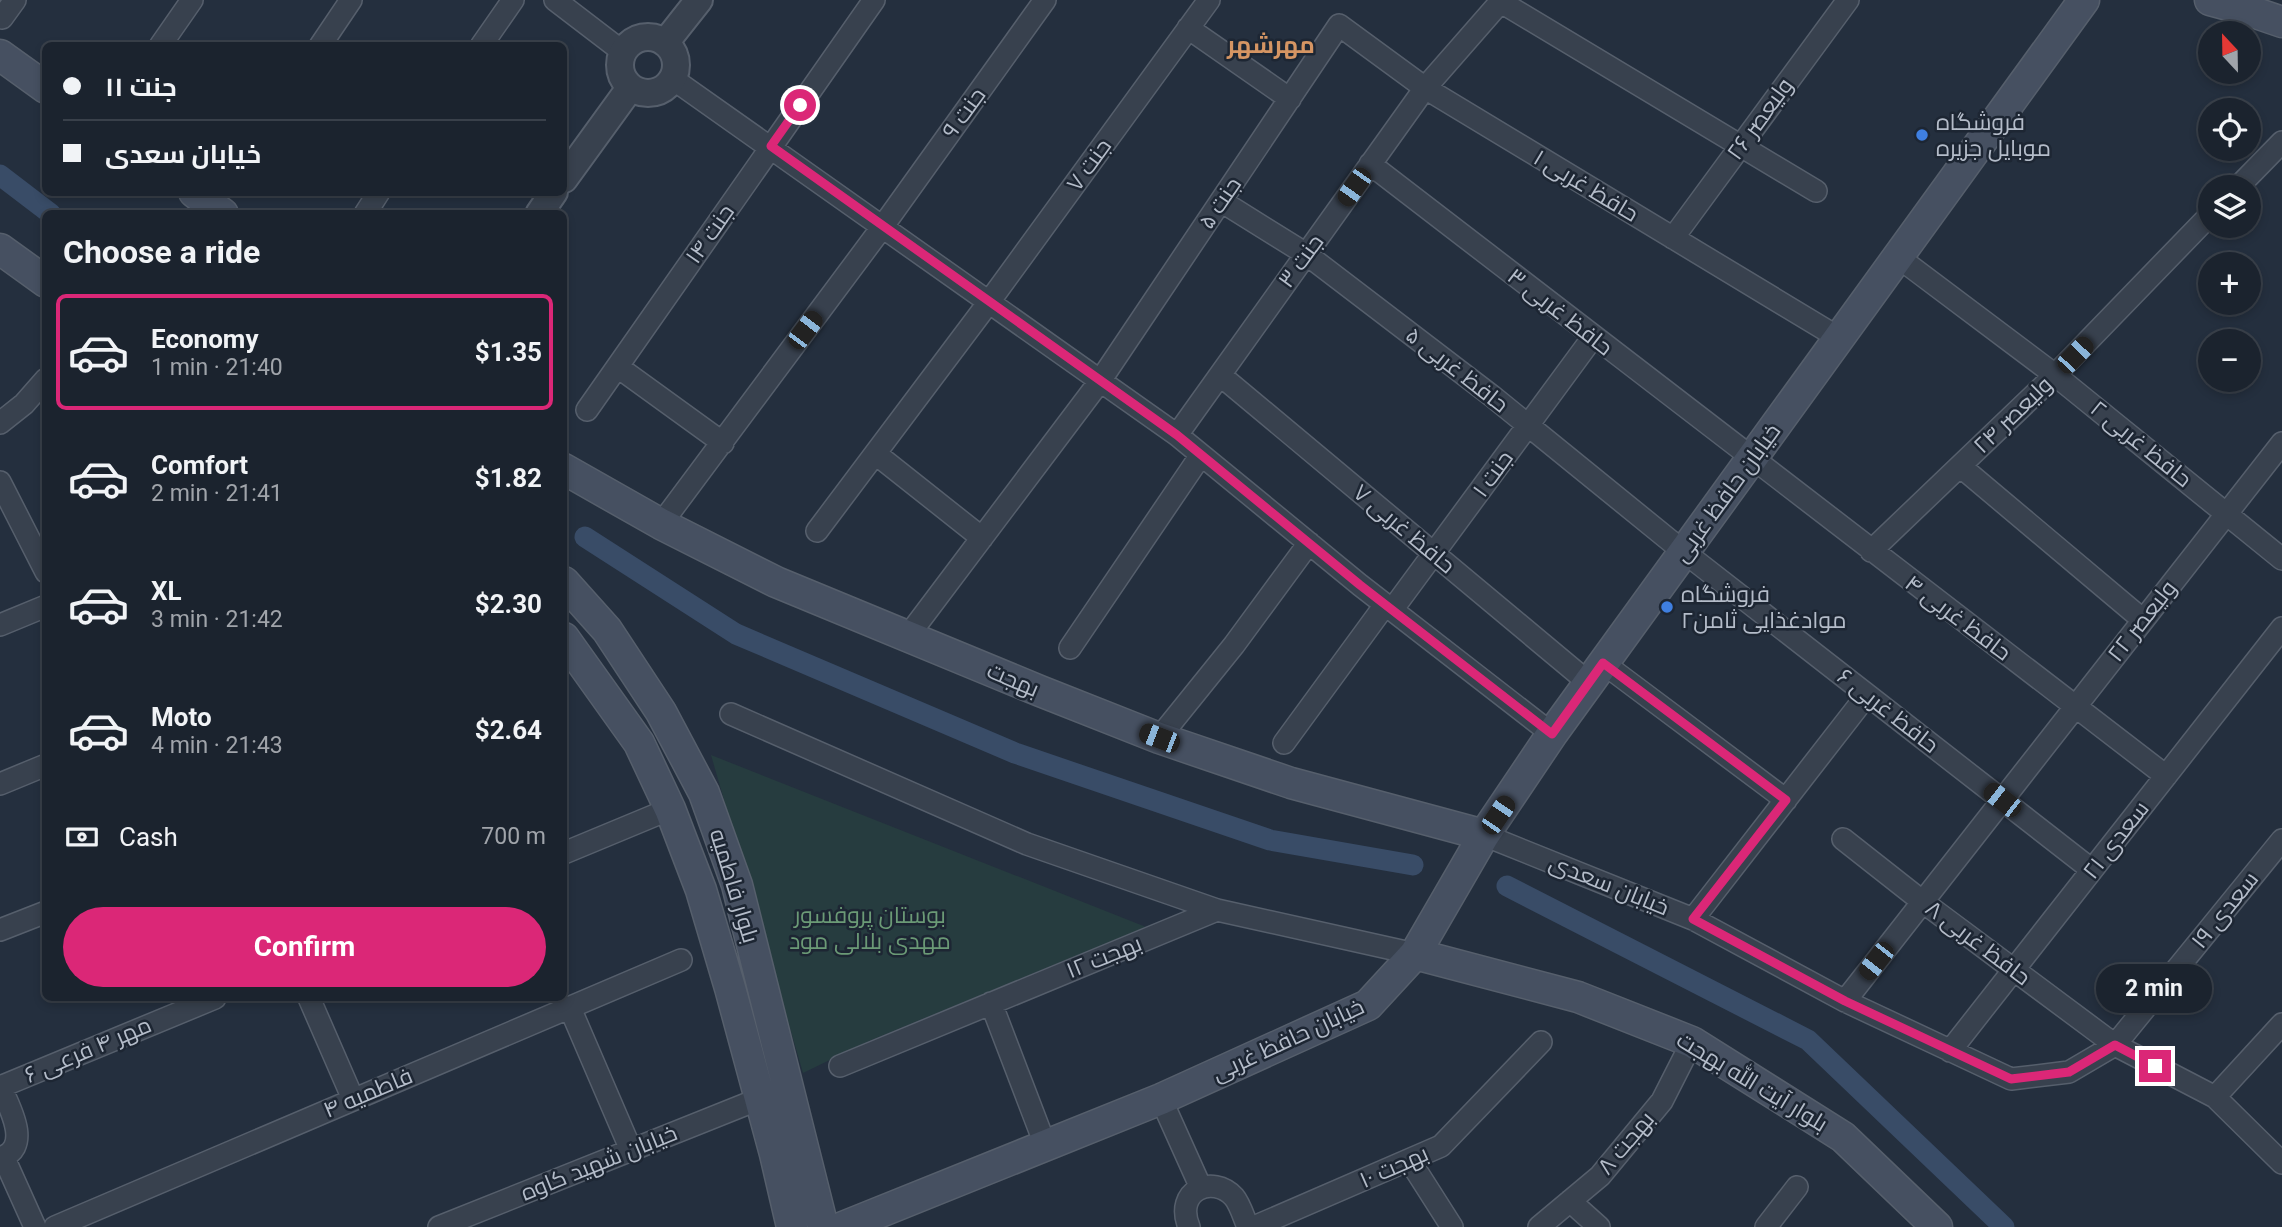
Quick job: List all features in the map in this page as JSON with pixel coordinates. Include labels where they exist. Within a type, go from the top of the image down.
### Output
[{"type":"main road","name":"خیابان حافظ غربی","points":[[844,1227],[1161,1099],[1368,1005],[1415,954],[1484,835],[1552,734],[2084,0]]},
{"type":"main road","points":[[2210,0],[2282,22]]},
{"type":"main road","points":[[0,55],[42,85]]},
{"type":"main road","points":[[0,249],[42,279]]},
{"type":"main road","name":"بهجت","points":[[567,471],[661,524],[776,582],[1159,738],[1292,783],[1484,835]]},
{"type":"main road","name":"بلوار فاطمیه","points":[[567,585],[607,630],[660,712],[704,793],[737,885],[823,1227]]},
{"type":"main road","name":"بلوار فاطمیه","points":[[567,642],[639,743],[670,809],[701,890],[730,988],[792,1227]]},
{"type":"main road","name":"بلوار آیت الله بهجت","points":[[1415,954],[1578,996],[1692,1042],[1843,1137],[1937,1227]]},
{"type":"street","points":[[2,18],[15,0]]},
{"type":"street","points":[[163,42],[192,0]]},
{"type":"street","points":[[323,42],[351,0]]},
{"type":"street","points":[[484,42],[513,0]]},
{"type":"street","points":[[555,0],[623,52]]},
{"type":"street","points":[[665,43],[699,0]]},
{"type":"street","name":"جنت ۱۴","points":[[587,410],[874,0]]},
{"type":"street","name":"جنت ۹","points":[[661,524],[883,226],[1045,0]]},
{"type":"street","name":"جنت ۷","points":[[817,531],[989,302],[1209,0]]},
{"type":"street","name":"ولیعصر ۲۶","points":[[1673,239],[1848,0]]},
{"type":"street","points":[[1501,1],[1816,191]]},
{"type":"street","name":"جنت ۳","points":[[1177,435],[1425,88],[1501,1]]},
{"type":"street","name":"حافظ غربی ۱","points":[[1339,25],[1425,88],[1839,338]]},
{"type":"street","name":"جنت ۵","points":[[908,636],[1100,380],[1339,25]]},
{"type":"street","points":[[1188,28],[1290,99]]},
{"type":"street","points":[[656,38],[665,43],[675,55],[676,72],[673,79],[658,92],[639,92],[630,88],[621,75],[620,59],[629,44],[637,39],[656,38]]},
{"type":"street","points":[[673,79],[1177,435],[1389,608],[1552,734]]},
{"type":"street","points":[[567,175],[630,88]]},
{"type":"street","points":[[2250,175],[2282,142]]},
{"type":"street","name":"حافظ غربی ۳","points":[[1370,164],[1751,459]]},
{"type":"street","name":"حافظ غربی ۵","points":[[1221,201],[1306,254],[1528,425],[1684,552]]},
{"type":"street","name":"ولیعصر ۲۴","points":[[1871,551],[2055,375],[2198,227]]},
{"type":"street","name":"حافظ غربی ۲","points":[[1898,257],[2055,375],[2282,559]]},
{"type":"street","name":"جنت ۱","points":[[1284,743],[1329,682],[1434,554],[1593,337]]},
{"type":"street","points":[[618,367],[723,443]]},
{"type":"street","name":"حافظ غربی ۷","points":[[1220,375],[1434,554],[1596,673]]},
{"type":"street","points":[[0,423],[24,404],[42,384]]},
{"type":"street","name":"ولیعصر ۲۲","points":[[1845,1001],[2282,443]]},
{"type":"street","points":[[876,454],[982,538]]},
{"type":"street","points":[[1070,648],[1201,455]]},
{"type":"street","name":"حافظ غربی ۴","points":[[1751,459],[2166,776]]},
{"type":"street","points":[[1960,466],[2143,620]]},
{"type":"street","points":[[0,482],[42,564]]},
{"type":"street","points":[[1159,738],[1234,645],[1309,543]]},
{"type":"street","name":"حافظ غربی ۶","points":[[1684,552],[2092,870]]},
{"type":"street","points":[[0,625],[42,608]]},
{"type":"street","name":"سعدی ۲۱","points":[[1950,1051],[2282,628]]},
{"type":"street","points":[[1596,673],[1786,800]]},
{"type":"street","points":[[1693,919],[1867,695]]},
{"type":"street","points":[[731,714],[1027,844],[1217,910],[1415,954]]},
{"type":"street","points":[[0,784],[42,767]]},
{"type":"street","points":[[567,852],[670,809]]},
{"type":"street","name":"خیابان سعدی","points":[[1484,835],[1693,919],[1845,1001],[2011,1079],[2069,1072],[2115,1045]]},
{"type":"street","name":"حافظ غربی ۸","points":[[1843,839],[2115,1045]]},
{"type":"street","name":"سعدی ۱۹","points":[[2115,1045],[2282,840]]},
{"type":"street","name":"بهجت ۱۲","points":[[840,1066],[1217,910]]},
{"type":"street","points":[[0,930],[42,914]]},
{"type":"street","name":"فاطمیه ۴","points":[[55,1227],[681,960]]},
{"type":"street","name":"مهر ۴ فرعی ۶","points":[[0,1086],[208,1001]]},
{"type":"street","points":[[310,1001],[353,1099]]},
{"type":"street","points":[[991,1003],[1046,1147]]},
{"type":"street","points":[[570,1008],[631,1150]]},
{"type":"street","points":[[2215,1097],[2282,1024]]},
{"type":"street","name":"بهجت ۱۰","points":[[1254,1227],[1441,1146],[1541,1042]]},
{"type":"street","name":"بهجت ۸","points":[[1539,1227],[1600,1176],[1662,1101],[1692,1042]]},
{"type":"street","points":[[2115,1045],[2215,1097],[2282,1163]]},
{"type":"street","points":[[0,1086],[17,1125],[16,1140],[11,1152],[2,1158],[35,1227]]},
{"type":"street","name":"خیابان شهید کاوه","points":[[439,1227],[759,1099]]},
{"type":"street","points":[[1161,1099],[1201,1188]]},
{"type":"street","points":[[1410,1161],[1452,1227]]},
{"type":"street","points":[[1189,1227],[1184,1208],[1192,1194],[1201,1188],[1212,1186],[1223,1189],[1234,1198],[1248,1227]]},
{"type":"street","points":[[1766,1227],[1797,1187]]},
{"type":"street","points":[[1570,1200],[1599,1227]]},
{"type":"green space","name":"بوستان پروفسور مهدی بلالی مود","points":[[711,755],[1146,927],[869,1041],[803,1073]]},
{"type":"waterway","points":[[0,175],[46,210]]},
{"type":"waterway","points":[[585,537],[736,634],[1015,753],[1270,840],[1413,865]]},
{"type":"waterway","points":[[1507,886],[1808,1040],[2004,1227]]},
{"type":"place","name":"فروشگاه موبایل جزیره","points":[[1922,135]]},
{"type":"place","name":"فروشگاه موادغذایی ثامن۲","points":[[1667,607]]},
{"type":"district","name":"مهرشهر","points":[[1271,45]]},
{"type":"route","points":[[800,105],[771,146],[1177,435],[1360,585],[1552,734],[1603,663],[1786,800],[1693,919],[1845,1001],[2011,1079],[2069,1072],[2115,1045],[2155,1066]]}]
